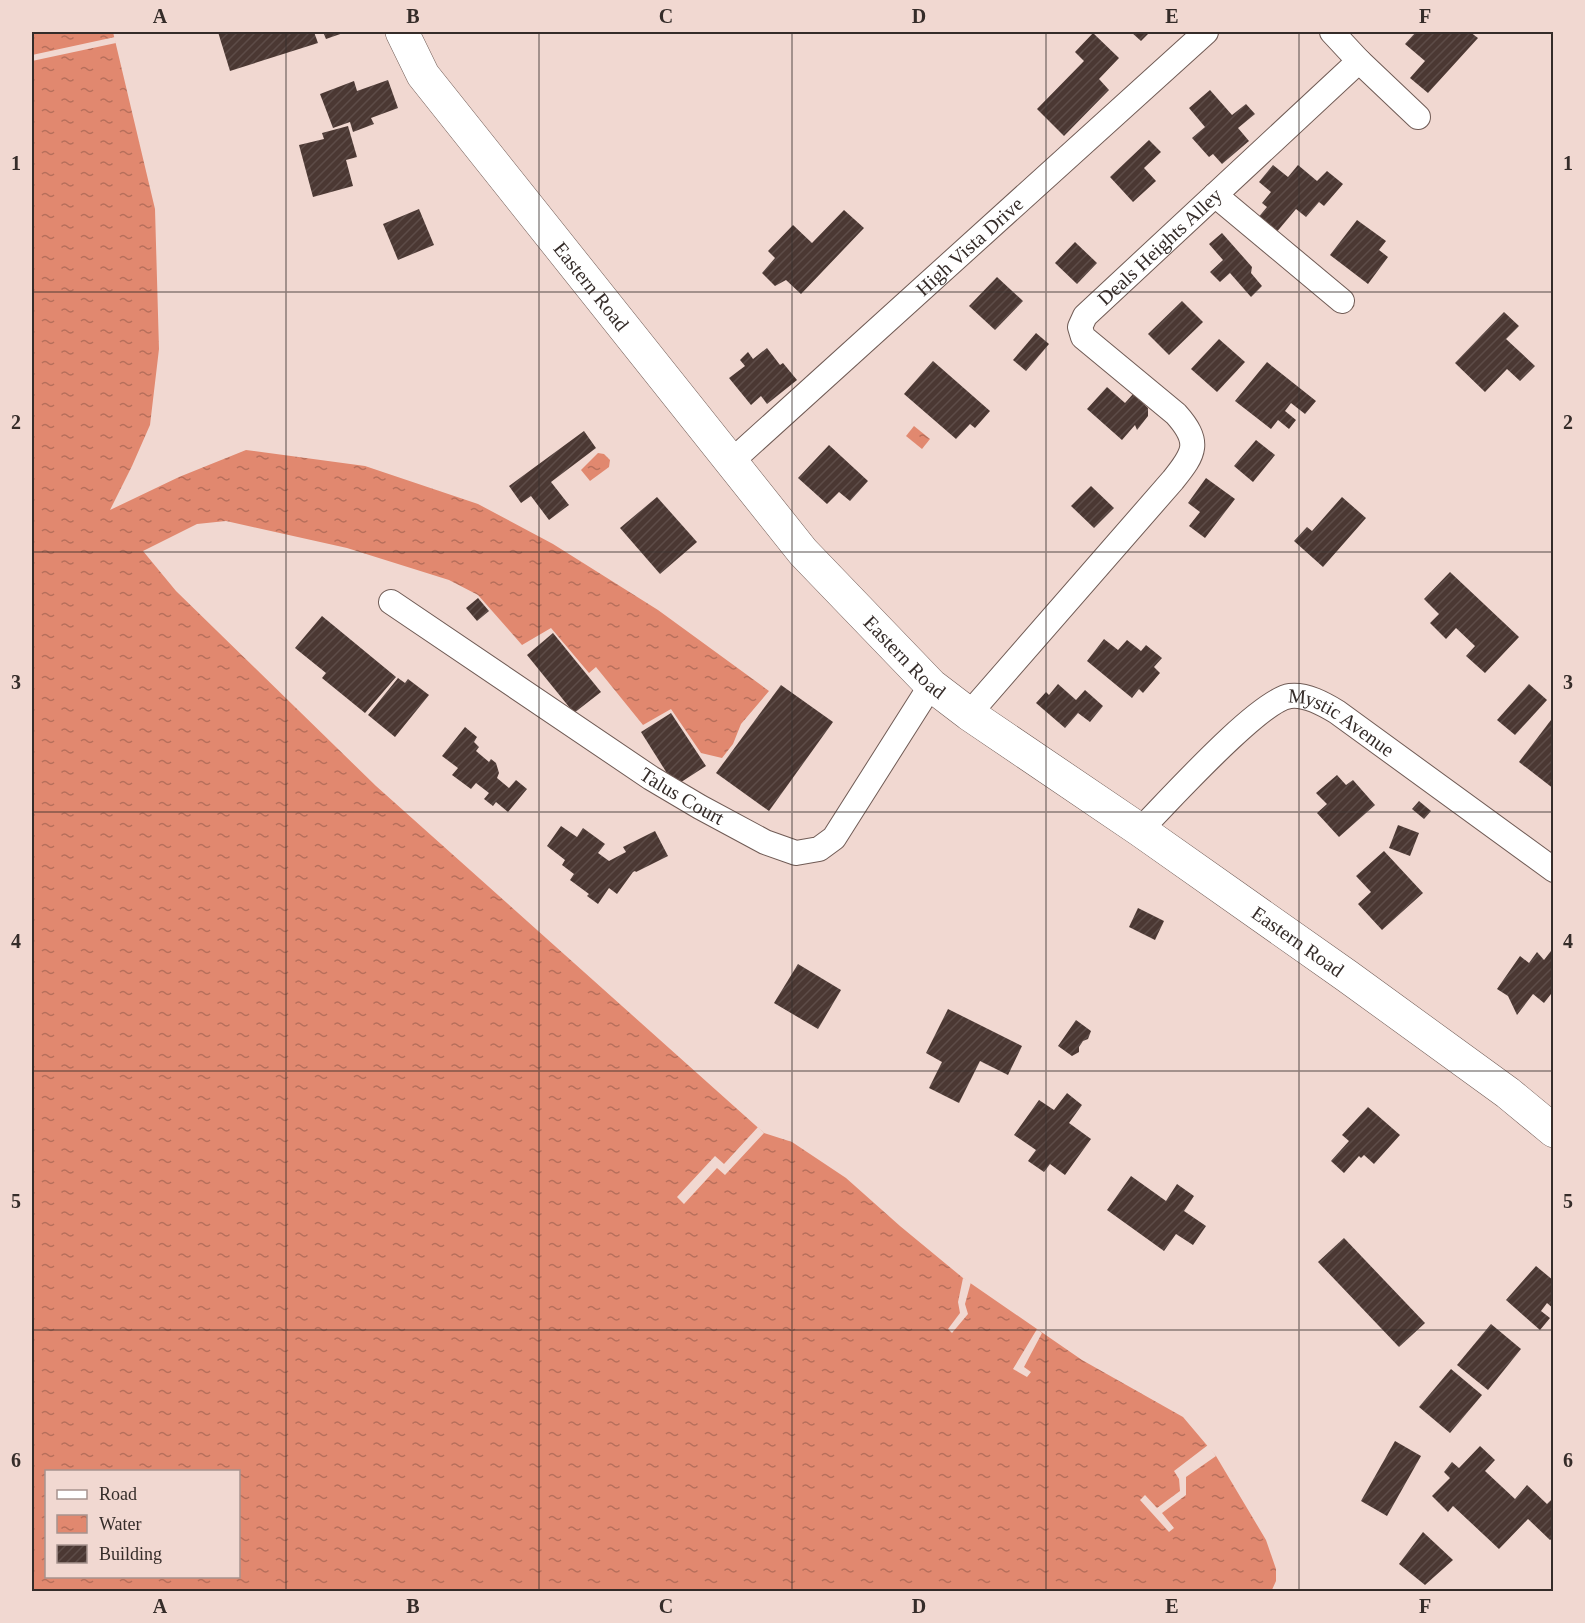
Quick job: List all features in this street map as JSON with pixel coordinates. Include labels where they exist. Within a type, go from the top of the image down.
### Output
[{"type":"highway","name":"Eastern Road","points":[[402,32],[423,75],[709,436],[732,461],[802,552],[932,685],[969,714],[1140,830],[1489,1079],[1554,1131]]},
{"type":"street","name":"High Vista Drive","points":[[732,461],[1206,32]]},
{"type":"street","points":[[1332,32],[1418,117]]},
{"type":"street","name":"Deals Heights Alley","points":[[969,714],[1185,466],[1194,447],[1189,429],[1176,414],[1083,337],[1080,327],[1085,316],[1359,61]]},
{"type":"street","points":[[1215,195],[1342,301]]},
{"type":"street","name":"Talus Court","points":[[391,602],[651,777],[765,842],[796,853],[819,849],[834,838],[932,685]]},
{"type":"street","name":"Mystic Avenue","points":[[1140,830],[1233,735],[1275,700],[1291,696],[1322,703],[1337,712],[1554,870]]},
{"type":"water","points":[[32,32],[113,32],[155,209],[159,349],[150,425],[110,510],[179,477],[246,450],[365,466],[478,504],[553,544],[658,610],[769,691],[741,724],[733,744],[722,758],[701,753],[671,709],[643,725],[596,667],[589,673],[551,628],[522,645],[478,595],[449,580],[347,548],[226,521],[197,524],[143,551],[176,591],[376,786],[764,1133],[792,1142],[846,1178],[963,1278],[1082,1360],[1183,1417],[1216,1456],[1266,1540],[1276,1569],[1276,1581],[1271,1592],[32,1592]]},
{"type":"water","points":[[914,426],[930,439],[922,449],[906,436]]},
{"type":"water","points":[[598,453],[604,454],[610,460],[609,467],[590,481],[581,470]]},
{"type":"pier","points":[[115,37],[116,43],[32,61],[32,55]]},
{"type":"pier","points":[[758,1127],[764,1133],[725,1175],[717,1168],[684,1204],[677,1197],[715,1156],[724,1164]]},
{"type":"pier","points":[[963,1278],[971,1282],[965,1304],[968,1314],[952,1333],[948,1329],[960,1313],[958,1302]]},
{"type":"pier","points":[[1037,1329],[1042,1333],[1024,1367],[1031,1372],[1027,1377],[1013,1369]]},
{"type":"pier","points":[[1208,1445],[1216,1456],[1186,1477],[1186,1495],[1162,1513],[1174,1528],[1169,1532],[1140,1500],[1145,1495],[1157,1508],[1180,1491],[1179,1479],[1174,1471]]},
{"type":"building","points":[[218,32],[314,32],[318,43],[230,71]]},
{"type":"building","points":[[323,32],[346,32],[326,39]]},
{"type":"building","points":[[1131,32],[1150,32],[1141,41]]},
{"type":"building","points":[[1416,32],[1470,32],[1478,38],[1428,93],[1410,78],[1425,61],[1405,44]]},
{"type":"building","points":[[1093,33],[1119,58],[1099,79],[1109,90],[1064,136],[1037,109],[1084,61],[1075,52]]},
{"type":"building","points":[[388,80],[398,108],[371,118],[374,124],[353,132],[350,122],[333,128],[320,94],[354,81],[357,91]]},
{"type":"building","points":[[1210,90],[1232,115],[1246,104],[1255,114],[1238,128],[1249,141],[1222,164],[1213,154],[1209,157],[1192,138],[1205,127],[1189,108]]},
{"type":"building","points":[[348,126],[357,157],[346,160],[353,186],[313,197],[299,145],[324,139],[322,133]]},
{"type":"building","points":[[1149,140],[1161,152],[1144,168],[1156,181],[1133,202],[1110,177]]},
{"type":"building","points":[[1273,165],[1288,177],[1298,165],[1317,181],[1327,171],[1343,184],[1324,206],[1319,202],[1306,217],[1296,209],[1275,234],[1257,219],[1267,207],[1262,203],[1271,192],[1259,182]]},
{"type":"building","points":[[419,209],[434,245],[398,260],[383,224]]},
{"type":"building","points":[[844,210],[864,228],[801,294],[786,280],[775,286],[762,273],[775,258],[768,251],[793,225],[812,243]]},
{"type":"building","points":[[1357,220],[1386,241],[1379,250],[1388,257],[1368,284],[1330,255]]},
{"type":"building","points":[[1222,233],[1252,267],[1251,273],[1262,286],[1251,297],[1230,273],[1220,282],[1210,272],[1223,260],[1209,244]]},
{"type":"building","points":[[1075,242],[1097,263],[1077,284],[1055,263]]},
{"type":"building","points":[[997,277],[1023,301],[995,330],[969,306]]},
{"type":"building","points":[[1182,301],[1203,322],[1169,355],[1148,334]]},
{"type":"building","points":[[1504,312],[1519,326],[1506,339],[1535,366],[1520,381],[1507,369],[1485,392],[1455,363]]},
{"type":"building","points":[[1036,333],[1049,344],[1026,371],[1013,360]]},
{"type":"building","points":[[1219,339],[1245,362],[1217,392],[1191,369]]},
{"type":"building","points":[[767,348],[780,365],[783,363],[797,380],[767,404],[761,396],[751,405],[729,378],[745,366],[740,360],[748,352],[753,359]]},
{"type":"building","points":[[933,361],[990,411],[975,428],[970,424],[956,439],[904,394]]},
{"type":"building","points":[[1267,362],[1316,401],[1305,414],[1291,403],[1285,411],[1296,420],[1289,429],[1278,420],[1271,429],[1235,401]]},
{"type":"building","points":[[1107,387],[1125,403],[1133,394],[1148,408],[1148,416],[1137,430],[1135,425],[1122,440],[1087,409]]},
{"type":"building","points":[[584,431],[596,448],[551,482],[569,505],[549,520],[531,496],[521,503],[509,486]]},
{"type":"building","points":[[1256,440],[1275,455],[1253,482],[1234,466]]},
{"type":"building","points":[[829,445],[868,481],[850,501],[839,492],[827,504],[798,478]]},
{"type":"building","points":[[1206,478],[1235,499],[1205,538],[1189,526],[1200,512],[1188,503]]},
{"type":"building","points":[[1091,486],[1114,508],[1094,528],[1071,506]]},
{"type":"building","points":[[657,497],[697,542],[660,574],[620,528]]},
{"type":"building","points":[[1342,497],[1366,518],[1323,567],[1294,541],[1307,527],[1312,531]]},
{"type":"building","points":[[1450,572],[1519,637],[1485,673],[1466,656],[1475,646],[1456,628],[1446,639],[1430,623],[1439,614],[1424,599]]},
{"type":"building","points":[[478,598],[489,611],[477,621],[466,608]]},
{"type":"building","points":[[322,616],[396,677],[365,713],[322,678],[326,673],[295,648]]},
{"type":"building","points":[[553,633],[601,692],[574,713],[527,655]]},
{"type":"building","points":[[1104,639],[1118,650],[1127,640],[1141,651],[1146,645],[1162,658],[1154,667],[1160,673],[1143,693],[1139,689],[1132,698],[1087,661]]},
{"type":"building","points":[[398,678],[405,683],[408,679],[429,695],[395,737],[368,715]]},
{"type":"building","points":[[1058,684],[1076,700],[1085,690],[1103,706],[1090,722],[1078,713],[1065,728],[1036,703],[1046,692],[1049,695]]},
{"type":"building","points":[[1529,684],[1547,700],[1515,735],[1497,720]]},
{"type":"building","points":[[781,685],[833,722],[769,811],[716,773]]},
{"type":"building","points":[[671,713],[706,766],[675,786],[641,732]]},
{"type":"building","points":[[1551,720],[1554,721],[1554,789],[1519,762]]},
{"type":"building","points":[[465,727],[477,737],[474,742],[479,747],[476,751],[489,762],[491,759],[496,763],[499,773],[497,778],[509,788],[516,780],[527,789],[508,812],[496,802],[493,806],[484,799],[489,793],[476,783],[471,789],[452,775],[458,768],[442,756]]},
{"type":"building","points":[[1337,775],[1346,785],[1353,780],[1375,805],[1339,837],[1317,813],[1327,804],[1316,793]]},
{"type":"building","points":[[1419,801],[1431,811],[1424,819],[1412,809]]},
{"type":"building","points":[[1398,825],[1419,833],[1410,856],[1389,848]]},
{"type":"building","points":[[561,826],[577,837],[583,828],[605,844],[598,853],[609,861],[626,852],[623,847],[655,831],[668,856],[633,872],[617,894],[609,888],[598,904],[570,880],[574,874],[562,865],[565,860],[547,846]]},
{"type":"building","points":[[1384,851],[1423,893],[1382,930],[1358,904],[1371,892],[1356,876]]},
{"type":"building","points":[[1138,908],[1164,921],[1155,940],[1129,927]]},
{"type":"building","points":[[1554,947],[1554,996],[1551,994],[1544,1003],[1533,994],[1517,1015],[1508,996],[1497,989],[1520,956],[1529,963],[1537,952],[1544,960]]},
{"type":"building","points":[[798,964],[841,990],[818,1029],[774,1003]]},
{"type":"building","points":[[948,1009],[1022,1046],[1008,1075],[980,1061],[959,1103],[929,1088],[942,1062],[926,1053]]},
{"type":"building","points":[[1076,1020],[1091,1031],[1088,1039],[1083,1041],[1079,1047],[1079,1052],[1072,1056],[1058,1046]]},
{"type":"building","points":[[1067,1093],[1082,1105],[1069,1123],[1091,1139],[1065,1175],[1050,1164],[1044,1172],[1028,1161],[1036,1150],[1014,1135],[1039,1100],[1054,1110]]},
{"type":"building","points":[[1368,1107],[1400,1135],[1374,1164],[1364,1155],[1361,1158],[1359,1156],[1344,1173],[1331,1161],[1349,1141],[1342,1135]]},
{"type":"building","points":[[1131,1176],[1166,1201],[1177,1184],[1194,1196],[1184,1211],[1206,1226],[1193,1245],[1176,1234],[1164,1251],[1107,1210]]},
{"type":"building","points":[[1344,1238],[1425,1323],[1399,1347],[1318,1262]]},
{"type":"building","points":[[1536,1266],[1554,1281],[1554,1309],[1547,1303],[1541,1311],[1550,1318],[1540,1330],[1506,1300]]},
{"type":"building","points":[[1491,1324],[1521,1349],[1488,1390],[1457,1365]]},
{"type":"building","points":[[1451,1369],[1482,1395],[1450,1433],[1419,1407]]},
{"type":"building","points":[[1395,1441],[1421,1456],[1387,1516],[1361,1501]]},
{"type":"building","points":[[1480,1446],[1495,1460],[1485,1471],[1515,1499],[1527,1485],[1547,1504],[1554,1497],[1554,1537],[1550,1540],[1528,1519],[1499,1549],[1453,1506],[1448,1512],[1432,1496],[1450,1478],[1444,1472],[1452,1462],[1459,1468]]},
{"type":"building","points":[[1423,1532],[1453,1560],[1425,1585],[1399,1564]]}]
